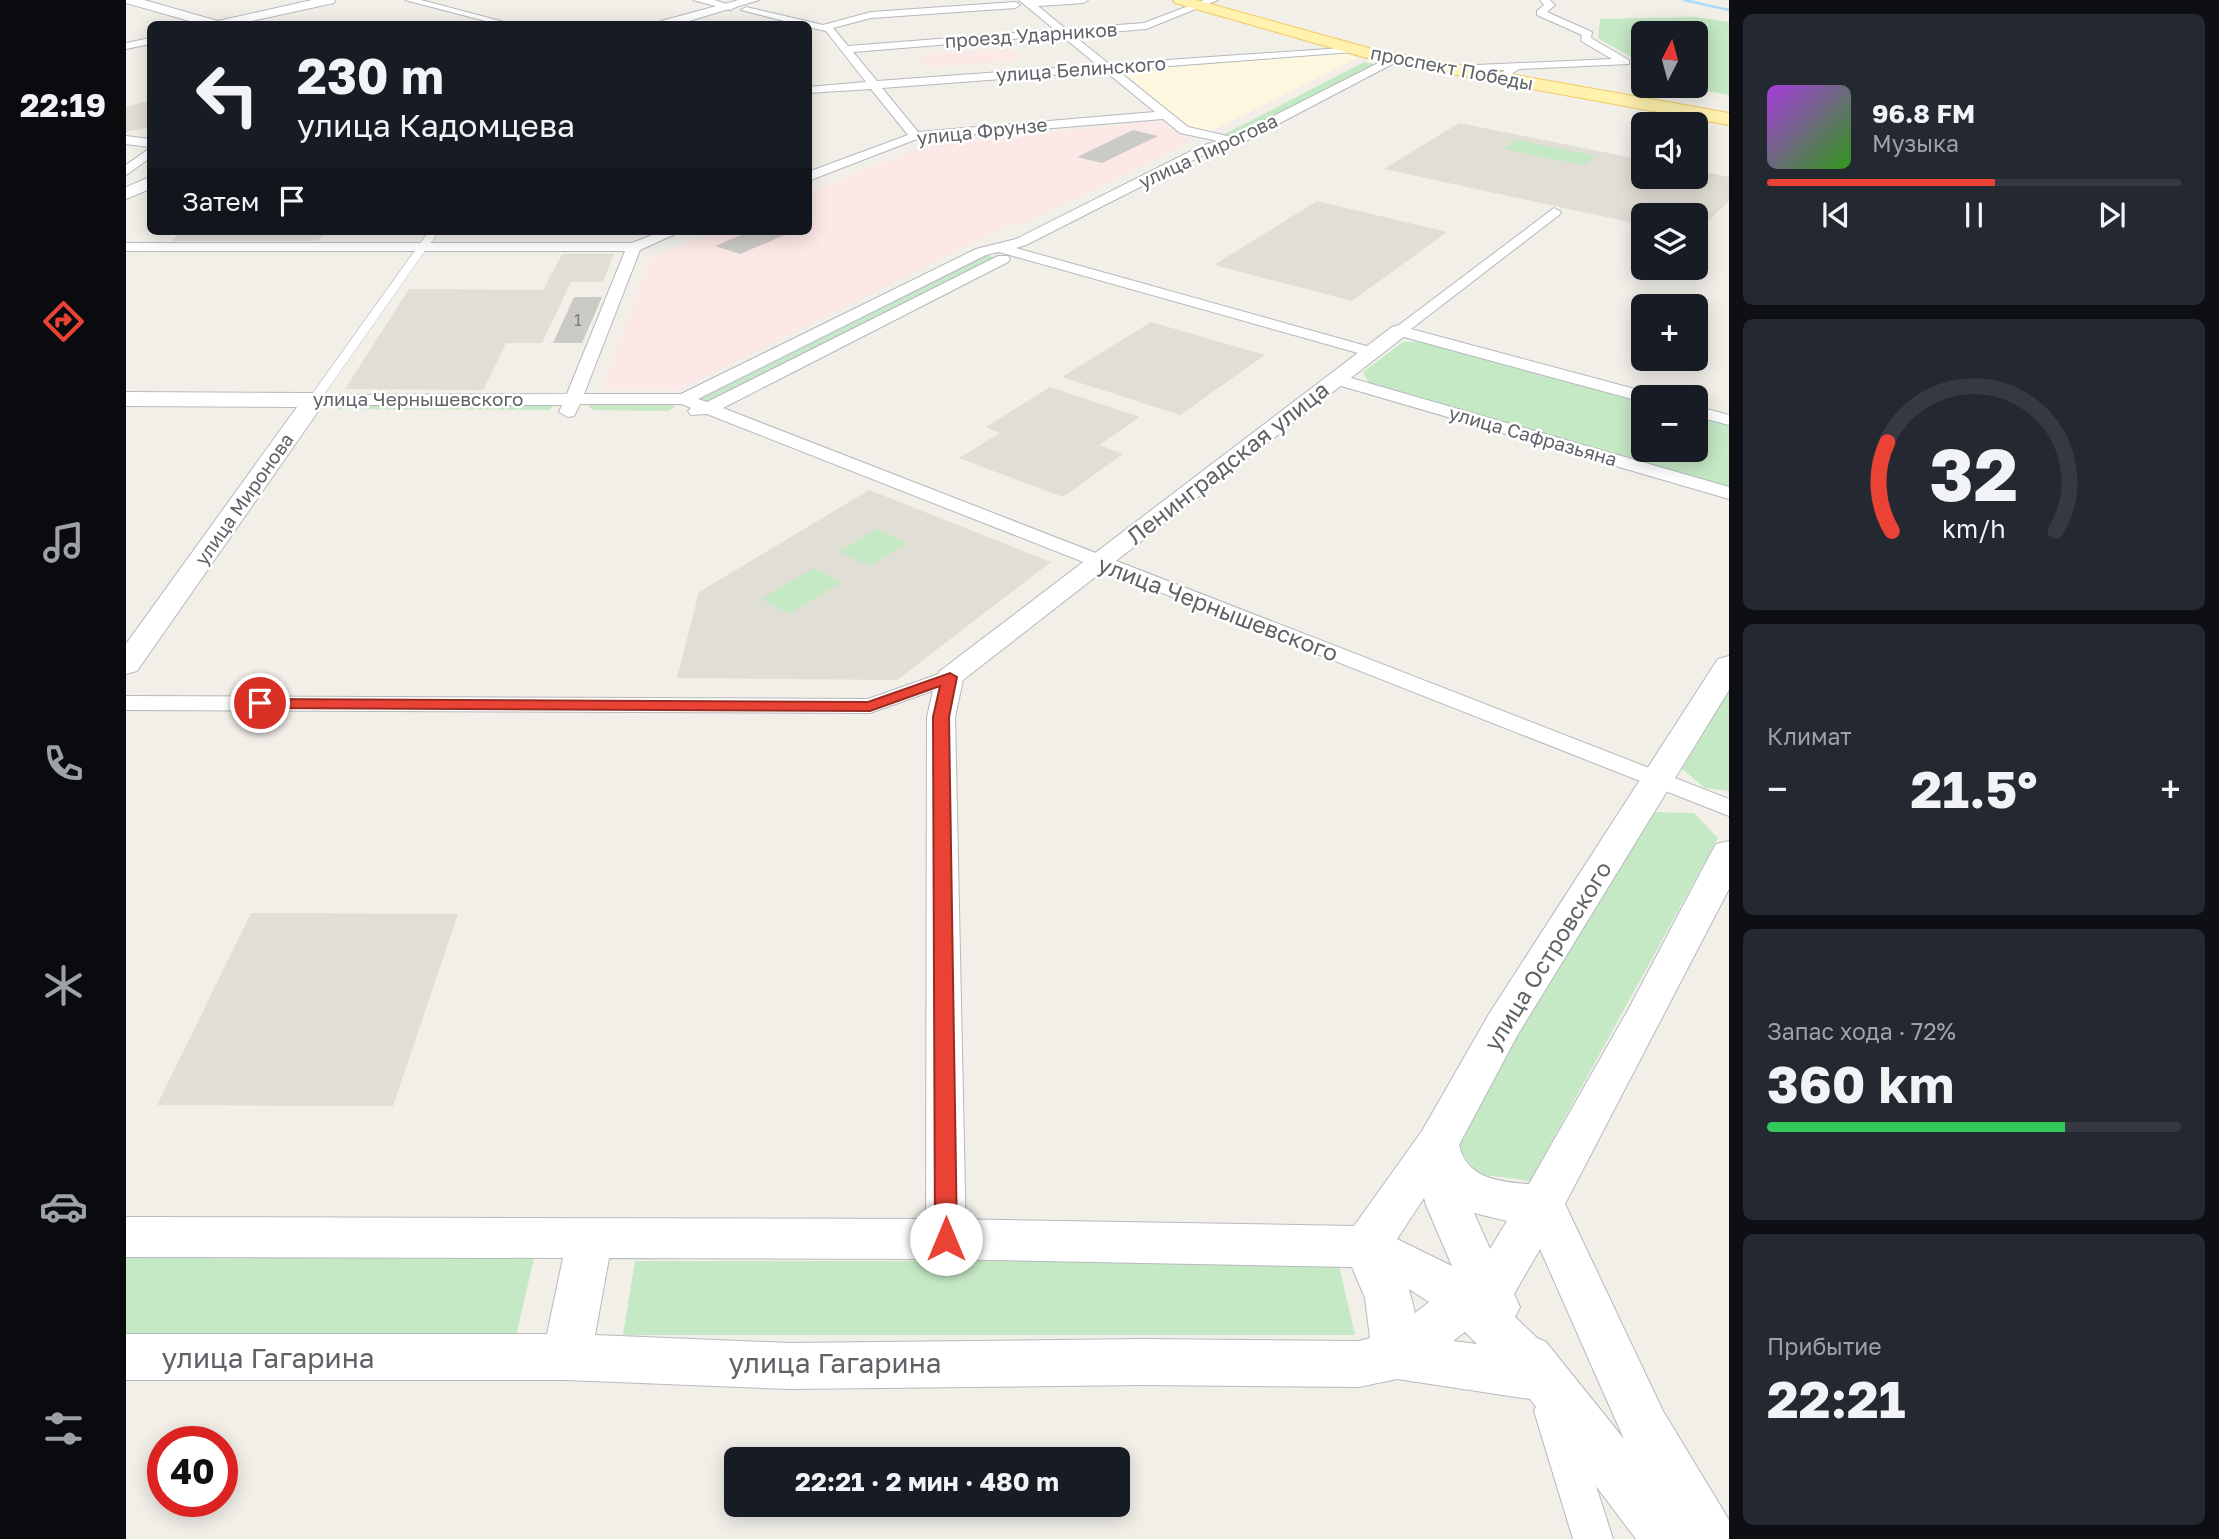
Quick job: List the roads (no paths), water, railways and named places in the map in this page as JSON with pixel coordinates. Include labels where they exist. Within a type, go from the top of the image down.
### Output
[{"type":"main road","points":[[130,0],[203,21]]},
{"type":"main road","points":[[235,21],[329,0]]},
{"type":"main road","name":"проспект Победы","points":[[1180,0],[1206,3],[1353,57],[1374,55],[1729,119]]},
{"type":"main road","points":[[677,21],[730,7],[770,3]]},
{"type":"main road","points":[[704,21],[750,5]]},
{"type":"main road","points":[[126,194],[147,184]]},
{"type":"main road","name":"улица Чернышевского","points":[[126,399],[309,407]]},
{"type":"main road","name":"улица Чернышевского","points":[[126,414],[309,407]]},
{"type":"main road","name":"улица Миронова","points":[[126,664],[309,407]]},
{"type":"main road","name":"улица Островского","points":[[1366,1247],[1437,1144],[1503,1025],[1729,665]]},
{"type":"main road","points":[[1366,1247],[1389,1298],[1397,1356],[1477,1298],[1543,1205],[1658,995],[1729,853]]},
{"type":"main road","points":[[1437,1144],[1447,1171],[1455,1183],[1476,1195],[1494,1200],[1543,1205]]},
{"type":"main road","points":[[1437,1144],[1448,1205],[1477,1298],[1669,1539]]},
{"type":"main road","points":[[1543,1205],[1645,1429],[1710,1539]]},
{"type":"main road","points":[[126,1237],[946,1239],[1366,1247],[1477,1298]]},
{"type":"main road","points":[[566,1357],[590,1238]]},
{"type":"main road","name":"улица Гагарина","points":[[126,1357],[566,1357],[804,1366],[1143,1362],[1359,1364],[1397,1356],[1542,1377]]},
{"type":"street","points":[[410,0],[495,21]]},
{"type":"street","points":[[699,0],[730,7]]},
{"type":"street","points":[[812,23],[825,27],[871,15],[913,12],[933,16],[1023,3],[1083,0]]},
{"type":"street","points":[[1455,69],[1625,62],[1585,39],[1588,34],[1581,29],[1541,13],[1550,5],[1545,0]]},
{"type":"street","points":[[1023,3],[1065,33],[1184,130],[1225,134]]},
{"type":"street","name":"проезд Ударников","points":[[845,49],[1146,26],[1206,3]]},
{"type":"street","points":[[750,5],[805,21]]},
{"type":"street","points":[[933,16],[957,41]]},
{"type":"street","points":[[825,27],[915,136]]},
{"type":"street","points":[[126,46],[147,42]]},
{"type":"street","name":"улица Белинского","points":[[812,90],[1107,67],[1353,57]]},
{"type":"street","name":"улица Пирогова","points":[[680,407],[981,252],[1011,247],[1205,149],[1225,134],[1242,138],[1394,59]]},
{"type":"street","points":[[1501,78],[1516,66]]},
{"type":"street","name":"улица Фрунзе","points":[[812,175],[915,136],[1163,115]]},
{"type":"street","points":[[126,140],[147,144]]},
{"type":"street","points":[[126,171],[147,154]]},
{"type":"street","name":"Ленинградская улица","points":[[950,677],[1554,212]]},
{"type":"street","name":"улица Миронова","points":[[309,407],[431,235]]},
{"type":"street","points":[[126,247],[635,247],[665,235]]},
{"type":"street","points":[[570,406],[635,247]]},
{"type":"street","points":[[1011,247],[1371,352]]},
{"type":"street","name":"улица Пирогова","points":[[715,412],[1006,258],[1011,247]]},
{"type":"street","points":[[1399,331],[1631,393]]},
{"type":"street","name":"улица Сафразьяна","points":[[1337,379],[1729,493]]},
{"type":"street","name":"улица Чернышевского","points":[[309,407],[680,407],[715,412],[1729,808]]},
{"type":"street","points":[[1708,414],[1729,420]]},
{"type":"street","points":[[126,703],[870,706],[950,677]]},
{"type":"street","points":[[946,1239],[941,717],[950,677]]},
{"type":"street","points":[[1542,1377],[1593,1539]]},
{"type":"waterway","points":[[1684,0],[1729,10]]}]
